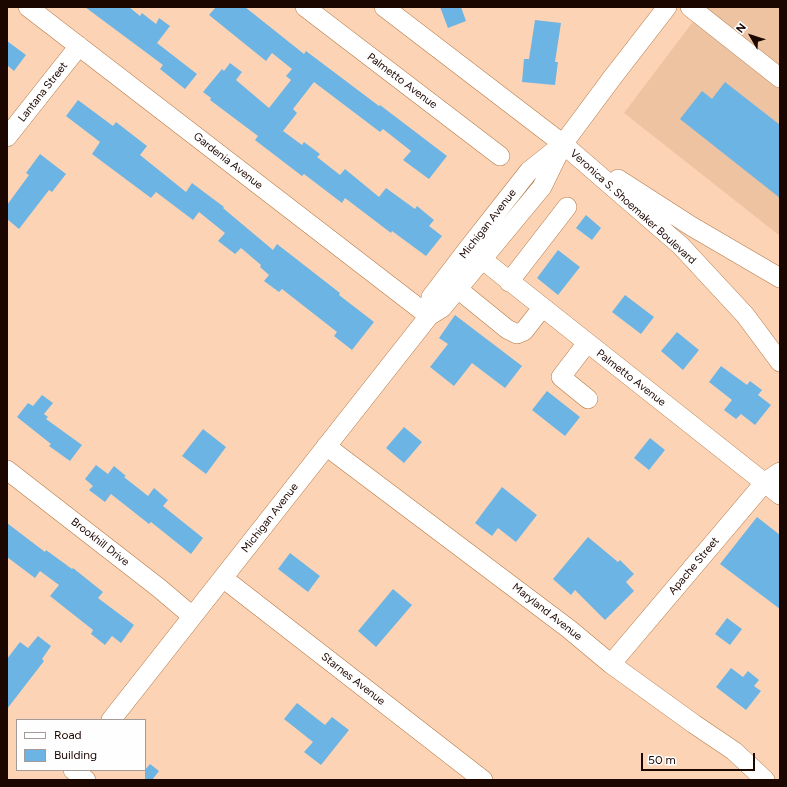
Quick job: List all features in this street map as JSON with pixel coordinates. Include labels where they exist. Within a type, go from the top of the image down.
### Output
[{"type":"street","name":"Gardenia Avenue","points":[[28,7],[429,316]]},
{"type":"street","name":"Palmetto Avenue","points":[[305,7],[500,156]]},
{"type":"street","name":"Veronica S. Shoemaker Boulevard","points":[[384,7],[563,144],[681,246],[745,315],[780,362]]},
{"type":"street","name":"Michigan Avenue","points":[[111,719],[429,316],[442,308],[459,290],[542,187],[563,144],[667,7]]},
{"type":"street","points":[[690,7],[780,78]]},
{"type":"street","name":"Lantana Street","points":[[7,137],[79,46]]},
{"type":"street","name":"Veronica S. Shoemaker Boulevard","points":[[563,144],[691,226],[780,278]]},
{"type":"street","name":"Michigan Avenue","points":[[429,316],[431,297],[529,171],[563,144]]},
{"type":"street","points":[[509,282],[567,207]]},
{"type":"street","name":"Palmetto Avenue","points":[[483,260],[587,343],[772,477],[780,495]]},
{"type":"street","points":[[459,290],[507,329],[518,334],[524,331],[542,308]]},
{"type":"street","points":[[587,343],[561,377],[588,399]]},
{"type":"street","name":"Maryland Avenue","points":[[326,446],[569,629],[612,664],[694,724],[734,751],[765,780]]},
{"type":"street","name":"Brookhill Drive","points":[[7,470],[159,588],[192,616]]},
{"type":"street","name":"Apache Street","points":[[612,664],[772,477]]},
{"type":"street","name":"Starnes Avenue","points":[[223,578],[483,780]]},
{"type":"street","points":[[63,780],[71,771]]},
{"type":"street","points":[[73,771],[86,780]]},
{"type":"shaded area","points":[[704,7],[780,7],[780,236],[624,113]]},
{"type":"building","points":[[85,7],[129,7],[140,16],[142,13],[156,24],[159,18],[170,26],[157,43],[197,74],[185,89],[160,69],[163,65]]},
{"type":"building","points":[[216,7],[245,7],[304,54],[306,51],[447,156],[429,179],[403,160],[411,151],[383,129],[380,132],[314,82],[293,109],[297,113],[283,131],[302,145],[304,142],[320,154],[317,157],[340,175],[345,169],[379,197],[386,188],[415,209],[417,206],[434,220],[429,226],[442,236],[426,256],[392,231],[391,233],[345,198],[342,203],[304,174],[302,176],[255,140],[258,136],[210,100],[211,98],[203,92],[222,69],[224,71],[230,63],[242,72],[236,80],[269,108],[291,80],[286,76],[292,69],[272,53],[266,61],[209,15]]},
{"type":"building","points":[[440,7],[461,7],[466,21],[448,28]]},
{"type":"building","points":[[535,20],[561,23],[555,62],[558,62],[555,85],[522,82],[524,59],[529,59]]},
{"type":"building","points":[[7,41],[26,55],[14,71],[7,65]]},
{"type":"building","points":[[725,82],[780,125],[780,198],[680,119],[702,91],[712,99]]},
{"type":"building","points":[[78,100],[113,126],[116,122],[147,146],[140,155],[186,192],[192,183],[224,207],[223,208],[273,250],[277,244],[340,293],[339,295],[374,322],[352,350],[334,336],[337,332],[282,289],[279,292],[264,281],[269,275],[260,267],[261,265],[241,248],[235,254],[218,241],[225,233],[199,212],[193,220],[156,192],[151,198],[92,154],[100,142],[66,116]]},
{"type":"building","points":[[40,154],[66,174],[52,192],[49,190],[19,229],[7,219],[7,205],[29,175],[26,173]]},
{"type":"building","points":[[586,215],[601,228],[592,240],[576,228]]},
{"type":"building","points":[[558,250],[580,267],[558,295],[537,278]]},
{"type":"building","points":[[625,295],[654,317],[641,334],[612,312]]},
{"type":"building","points":[[455,315],[522,366],[505,388],[472,363],[454,386],[430,367],[448,344],[439,338]]},
{"type":"building","points":[[677,332],[699,350],[683,370],[661,351]]},
{"type":"building","points":[[721,366],[747,385],[750,381],[762,390],[758,395],[771,405],[755,425],[741,414],[736,419],[724,410],[732,400],[709,382]]},
{"type":"building","points":[[547,391],[580,417],[565,436],[532,410]]},
{"type":"building","points":[[42,395],[53,403],[44,414],[48,417],[46,419],[82,445],[70,461],[49,446],[51,444],[17,417],[28,403],[33,406]]},
{"type":"building","points":[[404,427],[422,442],[404,463],[386,448]]},
{"type":"building","points":[[203,429],[226,447],[206,474],[182,456]]},
{"type":"building","points":[[650,438],[665,450],[649,470],[634,458]]},
{"type":"building","points":[[96,465],[108,474],[114,466],[126,476],[124,477],[148,496],[154,488],[168,500],[163,506],[203,538],[191,554],[151,522],[149,524],[111,494],[105,502],[89,490],[93,486],[85,479]]},
{"type":"building","points":[[502,487],[537,515],[516,542],[498,528],[492,536],[475,523]]},
{"type":"building","points":[[757,517],[780,535],[780,609],[720,564]]},
{"type":"building","points":[[7,523],[45,552],[46,550],[72,569],[73,568],[103,592],[98,598],[134,625],[121,643],[112,636],[105,645],[91,634],[93,630],[50,596],[59,585],[40,571],[35,578],[7,557]]},
{"type":"building","points":[[588,537],[618,562],[620,560],[634,574],[626,582],[634,591],[605,620],[575,590],[571,595],[553,579]]},
{"type":"building","points":[[290,553],[320,576],[308,592],[278,569]]},
{"type":"building","points":[[393,589],[412,605],[376,647],[358,631]]},
{"type":"building","points":[[727,618],[742,629],[730,645],[715,634]]},
{"type":"building","points":[[38,636],[51,646],[42,659],[44,661],[7,709],[7,659],[20,642],[28,648]]},
{"type":"building","points":[[731,668],[743,677],[748,671],[759,680],[754,686],[761,691],[746,710],[716,687]]},
{"type":"building","points":[[297,703],[325,725],[332,717],[349,730],[321,765],[304,752],[313,742],[284,719]]},
{"type":"building","points":[[150,764],[159,771],[152,780],[145,780],[146,769]]}]
